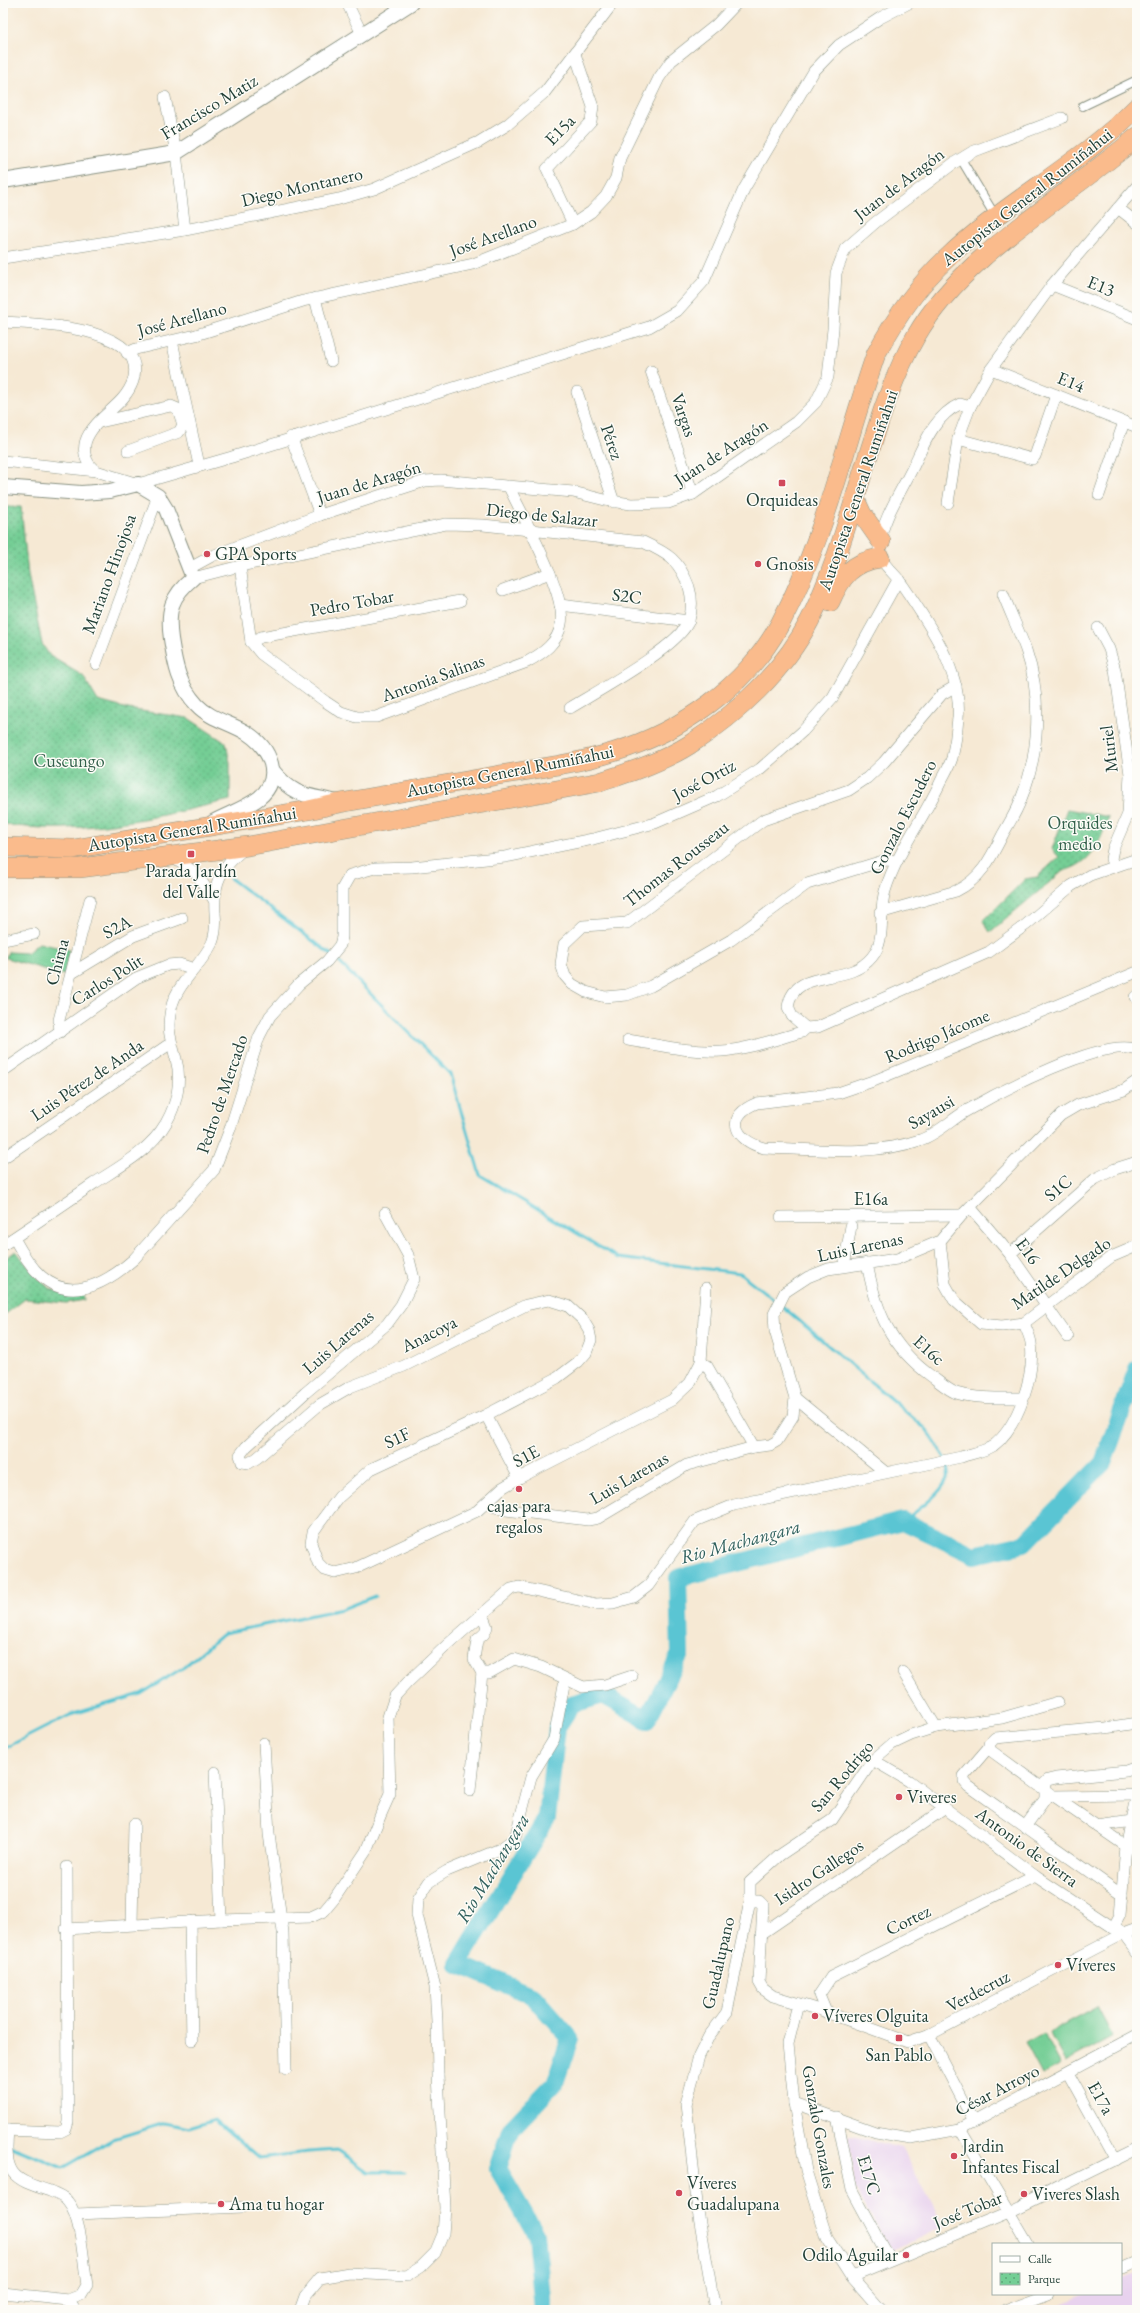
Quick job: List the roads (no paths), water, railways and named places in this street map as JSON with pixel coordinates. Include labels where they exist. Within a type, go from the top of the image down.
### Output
[{"type":"highway","name":"Autopista General Rumiñahui","points":[[3,846],[73,849],[204,826],[309,810],[340,803],[581,761],[613,752],[665,731],[692,716],[720,695],[758,658],[780,623],[818,535],[876,354],[891,327],[911,298],[946,258],[977,231],[1103,138],[1137,107]]},
{"type":"highway","name":"Autopista General Rumiñahui","points":[[3,868],[80,868],[248,846],[600,782],[646,766],[688,745],[728,717],[755,693],[794,645],[809,622],[824,589],[882,412],[916,335],[938,304],[961,278],[992,250],[1137,137]]},
{"type":"highway","points":[[770,676],[802,650],[815,632],[839,582],[845,574],[880,549],[855,498]]},
{"type":"street","points":[[347,3],[362,34]]},
{"type":"street","name":"Francisco Matiz","points":[[3,181],[176,152],[411,3]]},
{"type":"street","name":"Diego Montanero","points":[[3,258],[185,230],[357,194],[479,142],[507,125],[527,110],[545,92],[613,3]]},
{"type":"street","name":"José Arellano","points":[[127,353],[136,349],[196,335],[315,298],[473,264],[573,224],[591,212],[606,196],[616,178],[620,158],[626,144],[659,78],[672,61],[716,25],[737,3]]},
{"type":"street","points":[[3,487],[81,493],[110,491],[232,457],[291,437],[649,327],[677,311],[704,281],[744,189],[814,71],[839,45],[880,18],[909,3]]},
{"type":"street","name":"E15a","points":[[573,224],[547,169],[591,122],[594,115],[593,107],[575,54]]},
{"type":"street","points":[[1083,106],[1137,80]]},
{"type":"street","points":[[165,97],[176,152],[185,230]]},
{"type":"street","name":"Juan de Aragón","points":[[191,573],[212,556],[320,515],[425,481],[441,480],[509,488],[573,492],[614,502],[661,504],[678,500],[693,494],[796,422],[811,409],[821,394],[828,377],[834,329],[836,273],[841,256],[850,244],[876,222],[972,152],[1062,118]]},
{"type":"street","points":[[961,159],[991,209]]},
{"type":"street","points":[[948,503],[958,438],[970,407],[992,369],[1052,285],[1137,186]]},
{"type":"street","points":[[1118,208],[1137,223]]},
{"type":"street","name":"E13","points":[[1052,285],[1137,319]]},
{"type":"street","points":[[315,298],[331,361]]},
{"type":"street","points":[[3,322],[71,327],[104,337],[122,347],[132,359],[133,380],[117,407],[97,423],[88,434],[84,453],[91,467],[96,471]]},
{"type":"street","points":[[172,341],[199,465]]},
{"type":"street","name":"E14","points":[[992,369],[1137,427]]},
{"type":"street","name":"Vargas","points":[[651,371],[693,494]]},
{"type":"street","name":"Pérez","points":[[577,392],[614,502]]},
{"type":"street","points":[[958,438],[1032,459],[1035,456],[1056,395]]},
{"type":"street","points":[[880,549],[889,517],[933,429],[950,409],[960,404],[970,407]]},
{"type":"street","points":[[97,423],[172,406],[178,409],[183,425],[179,432],[128,451]]},
{"type":"street","points":[[1099,495],[1124,422]]},
{"type":"street","points":[[291,437],[320,515]]},
{"type":"street","name":"Mariano Hinojosa","points":[[3,461],[96,471],[138,484],[158,496],[166,509],[191,573]]},
{"type":"street","name":"Antonia Salinas","points":[[251,642],[261,654],[326,702],[341,712],[357,717],[376,717],[527,662],[549,647],[559,632],[562,617],[560,605],[550,573],[509,488]]},
{"type":"street","name":"Mariano Hinojosa","points":[[96,664],[158,496]]},
{"type":"street","name":"Diego de Salazar","points":[[191,573],[240,566],[446,524],[483,525],[530,532],[644,542],[666,553],[682,570],[692,595],[689,621]]},
{"type":"street","name":"Gonzalo Escudero","points":[[806,1028],[792,1016],[788,1007],[793,991],[815,980],[839,977],[855,971],[866,964],[874,956],[882,931],[880,913],[885,891],[897,861],[930,804],[952,759],[958,716],[956,686],[941,645],[898,580],[880,549]]},
{"type":"street","points":[[240,566],[251,642]]},
{"type":"street","points":[[191,573],[175,597],[168,621],[176,669],[180,681],[192,700],[206,713],[247,733],[258,742],[269,756],[273,771],[288,788],[301,794],[340,803]]},
{"type":"street","points":[[503,590],[550,573]]},
{"type":"street","name":"José Ortiz","points":[[432,865],[505,857],[593,839],[655,823],[717,796],[760,769],[802,731],[833,697],[898,580]]},
{"type":"street","points":[[880,913],[956,891],[967,886],[979,876],[988,864],[1021,800],[1032,762],[1037,732],[1036,699],[1026,649],[1003,594]]},
{"type":"street","name":"Pedro Tobar","points":[[251,642],[261,637],[460,601]]},
{"type":"street","name":"S2C","points":[[560,605],[689,621]]},
{"type":"street","points":[[570,708],[661,651],[675,639],[689,621]]},
{"type":"street","name":"Muriel","points":[[1098,628],[1109,649],[1114,670],[1130,774],[1128,814],[1113,849],[1111,859],[1114,867]]},
{"type":"street","name":"Thomas Rousseau","points":[[897,861],[886,860],[807,884],[731,940],[651,986],[628,995],[605,997],[586,992],[572,984],[565,976],[561,964],[564,944],[583,926],[627,923],[763,820],[849,790],[867,778],[942,694],[956,686]]},
{"type":"street","points":[[204,826],[258,799],[269,786],[273,771]]},
{"type":"street","points":[[3,1245],[143,1151],[156,1138],[172,1112],[179,1085],[176,1059],[170,1043],[169,1024],[173,1002],[194,968],[212,943],[215,934],[214,900],[217,884],[224,869],[248,846]]},
{"type":"street","points":[[170,856],[196,874],[214,900]]},
{"type":"street","points":[[628,1040],[696,1050],[722,1051],[748,1047],[802,1032],[806,1028],[818,1027],[989,952],[1022,928],[1071,886],[1090,875],[1137,859]]},
{"type":"street","name":"Pedro de Mercado","points":[[14,1238],[41,1276],[60,1287],[80,1289],[91,1287],[110,1278],[126,1266],[214,1170],[230,1129],[259,1038],[270,1016],[299,984],[327,961],[340,945],[342,937],[341,896],[345,882],[350,875],[359,871],[375,868],[432,865]]},
{"type":"street","name":"Chima","points":[[60,1032],[59,1020],[90,900]]},
{"type":"street","name":"S2A","points":[[72,973],[133,936],[182,918]]},
{"type":"street","points":[[4,942],[34,934]]},
{"type":"street","name":"Carlos Polit","points":[[3,1071],[145,974],[162,967],[179,964],[194,968]]},
{"type":"street","name":"Rodrigo Jácome","points":[[744,1108],[757,1103],[838,1093],[876,1080],[1137,972]]},
{"type":"street","name":"Luis Pérez de Anda","points":[[3,1158],[170,1043]]},
{"type":"street","name":"Sayausi","points":[[744,1108],[738,1119],[737,1130],[741,1138],[751,1145],[764,1148],[869,1152],[922,1140],[966,1111],[1062,1063],[1122,1048],[1137,1050]]},
{"type":"street","name":"Luis Larenas","points":[[488,1502],[495,1507],[506,1510],[588,1520],[598,1518],[687,1465],[754,1447],[770,1445],[777,1441],[793,1416],[796,1398],[775,1331],[774,1314],[782,1298],[794,1285],[808,1277],[828,1269],[897,1259],[940,1241],[962,1215],[1061,1115],[1078,1105],[1124,1090],[1137,1081]]},
{"type":"street","name":"S1C","points":[[1010,1254],[1094,1179],[1115,1169],[1137,1162]]},
{"type":"street","name":"E16","points":[[970,1207],[1010,1254],[1068,1337]]},
{"type":"street","name":"Luis Larenas","points":[[257,1458],[249,1463],[242,1462],[240,1455],[305,1393],[387,1324],[401,1305],[414,1279],[408,1254],[385,1213]]},
{"type":"street","name":"E16a","points":[[781,1217],[962,1215]]},
{"type":"street","points":[[844,1266],[851,1226]]},
{"type":"street","name":"Matilde Delgado","points":[[940,1241],[945,1284],[954,1300],[967,1314],[982,1324],[1002,1326],[1024,1323],[1111,1257],[1137,1246]]},
{"type":"street","name":"E16c","points":[[867,1263],[872,1291],[882,1319],[898,1346],[913,1363],[955,1392],[986,1397],[1023,1398]]},
{"type":"street","points":[[706,1288],[701,1362],[707,1366],[754,1447]]},
{"type":"street","name":"Anacoya","points":[[257,1458],[319,1405],[350,1387],[404,1366],[526,1305],[549,1300],[568,1306],[583,1320],[589,1330],[591,1340],[586,1353],[578,1362]]},
{"type":"street","points":[[66,1929],[190,1921],[311,1917],[324,1911],[366,1851],[390,1794],[388,1717],[395,1696],[446,1646],[504,1593],[519,1587],[596,1604],[613,1603],[634,1597],[648,1586],[695,1521],[734,1504],[939,1461],[992,1446],[1009,1429],[1023,1398],[1031,1371],[1031,1341],[1024,1323]]},
{"type":"street","name":"S1F","points":[[356,1568],[335,1573],[325,1570],[318,1563],[311,1543],[313,1532],[339,1497],[371,1469],[486,1415],[557,1378],[578,1362]]},
{"type":"street","name":"S1E","points":[[356,1568],[477,1511],[502,1488],[519,1478],[672,1400],[690,1383],[701,1362]]},
{"type":"street","points":[[796,1398],[886,1472]]},
{"type":"street","points":[[486,1415],[519,1478]]},
{"type":"street","points":[[470,1791],[472,1754],[480,1705],[482,1673],[474,1659],[477,1640],[484,1634],[487,1627],[482,1614]]},
{"type":"street","points":[[482,1673],[489,1673],[514,1659],[541,1668],[583,1687],[592,1687],[622,1681],[632,1676]]},
{"type":"street","points":[[903,1672],[936,1727]]},
{"type":"street","points":[[300,2310],[305,2296],[320,2278],[349,2273],[407,2276],[421,2268],[435,2253],[443,2234],[445,2208],[438,2082],[435,1987],[417,1915],[418,1899],[429,1882],[447,1871],[500,1849],[515,1838],[531,1777],[554,1739],[565,1680]]},
{"type":"street","name":"San Rodrigo","points":[[750,1900],[749,1887],[753,1878],[780,1855],[832,1820],[873,1760],[892,1744],[911,1735],[936,1727],[1002,1718],[1058,1702]]},
{"type":"street","points":[[1122,1895],[973,1790],[964,1781],[964,1776],[989,1747],[988,1744],[995,1738],[1105,1728],[1137,1723]]},
{"type":"street","points":[[264,1743],[269,1834],[281,1918],[286,2069]]},
{"type":"street","points":[[989,1747],[990,1750],[1049,1793],[1126,1846]]},
{"type":"street","name":"Antonio de Sierra","points":[[873,1760],[909,1781],[944,1809],[1035,1876],[1123,1934],[1137,1953]]},
{"type":"street","points":[[1049,1793],[1044,1784],[1048,1780],[1126,1771],[1137,1767]]},
{"type":"street","points":[[215,1772],[222,1920]]},
{"type":"street","points":[[1049,1793],[1137,1796],[1126,1846],[1120,1915],[1113,1928]]},
{"type":"street","points":[[1025,1827],[1049,1793]]},
{"type":"street","name":"Isidro Gallegos","points":[[761,1934],[944,1809]]},
{"type":"street","points":[[1097,1826],[1132,1821]]},
{"type":"street","points":[[132,1924],[134,1824]]},
{"type":"street","points":[[3,2293],[68,2300],[82,2295],[87,2285],[76,2214],[68,2201],[59,2194],[22,2182],[15,2177],[10,2169],[6,2130],[60,2132],[66,2129],[68,2122],[66,1929],[67,1867]]},
{"type":"street","name":"Cortez","points":[[826,2012],[819,1995],[831,1977],[1035,1876]]},
{"type":"street","points":[[750,1900],[759,1901],[763,1905],[761,1934]]},
{"type":"street","name":"Guadalupano","points":[[714,2310],[698,2211],[686,2104],[699,2056],[710,2036],[727,2012],[750,1900]]},
{"type":"street","points":[[190,1921],[192,2040]]},
{"type":"street","name":"Verdecruz","points":[[761,1934],[759,1982],[763,1989],[773,1996],[826,2012],[908,2042],[929,2036],[1123,1934],[1137,1929]]},
{"type":"street","name":"Gonzalo Gonzales","points":[[798,2004],[788,2044],[794,2104],[806,2171],[827,2238],[852,2277],[881,2310]]},
{"type":"street","name":"César Arroyo","points":[[794,2104],[837,2117],[874,2132],[911,2138],[960,2129],[1137,2035]]},
{"type":"street","points":[[929,2036],[974,2122]]},
{"type":"street","name":"E17a","points":[[1068,2073],[1116,2160]]},
{"type":"street","name":"E17C","points":[[837,2117],[852,2190],[890,2260]]},
{"type":"street","points":[[960,2129],[1027,2243]]},
{"type":"street","name":"José Tobar","points":[[852,2277],[1009,2212],[1137,2149]]},
{"type":"street","points":[[76,2214],[242,2208]]},
{"type":"street","points":[[1122,2269],[1137,2262]]},
{"type":"street","points":[[1006,2310],[1046,2295]]},
{"type":"street","points":[[68,2300],[75,2310]]},
{"type":"waterway","points":[[230,878],[333,956],[450,1074],[480,1175],[618,1258],[740,1273],[777,1302]]},
{"type":"waterway","points":[[782,1306],[927,1430],[945,1458]]},
{"type":"waterway","name":"Rio Machangara","points":[[543,2310],[536,2234],[498,2169],[510,2130],[555,2083],[570,2038],[533,1996],[458,1964],[547,1818],[557,1727],[572,1704],[603,1695],[647,1720],[680,1654],[678,1578],[903,1521],[974,1555],[1024,1544],[1103,1463],[1137,1369]]},
{"type":"waterway","points":[[903,1521],[926,1504],[941,1488],[949,1471],[947,1463]]},
{"type":"waterway","points":[[3,1749],[70,1715],[141,1694],[184,1667],[224,1633],[342,1609],[375,1596]]},
{"type":"waterway","points":[[10,2146],[63,2168],[113,2139],[165,2123],[189,2128],[215,2120],[259,2158],[338,2150],[368,2172],[405,2172]]},
{"type":"place","name":"Orquideas","points":[[782,483]]},
{"type":"place","name":"GPA Sports","points":[[207,554]]},
{"type":"place","name":"Gnosis","points":[[758,564]]},
{"type":"place","name":"Parada Jardín del Valle","points":[[191,854]]},
{"type":"place","name":"cajas para regalos","points":[[519,1489]]},
{"type":"place","name":"Viveres","points":[[899,1797]]},
{"type":"place","name":"Víveres","points":[[1058,1965]]},
{"type":"place","name":"Víveres Olguita","points":[[815,2016]]},
{"type":"place","name":"San Pablo","points":[[899,2038]]},
{"type":"place","name":"Jardin Infantes Fiscal","points":[[954,2156]]},
{"type":"place","name":"Víveres Guadalupana","points":[[679,2193]]},
{"type":"place","name":"Viveres Slash","points":[[1024,2194]]},
{"type":"place","name":"Ama tu hogar","points":[[221,2204]]},
{"type":"place","name":"Odilo Aguilar","points":[[906,2255]]},
{"type":"park label","name":"Cuscungo","points":[[69,761]]},
{"type":"park label","name":"Orquides medio","points":[[1080,833]]}]
